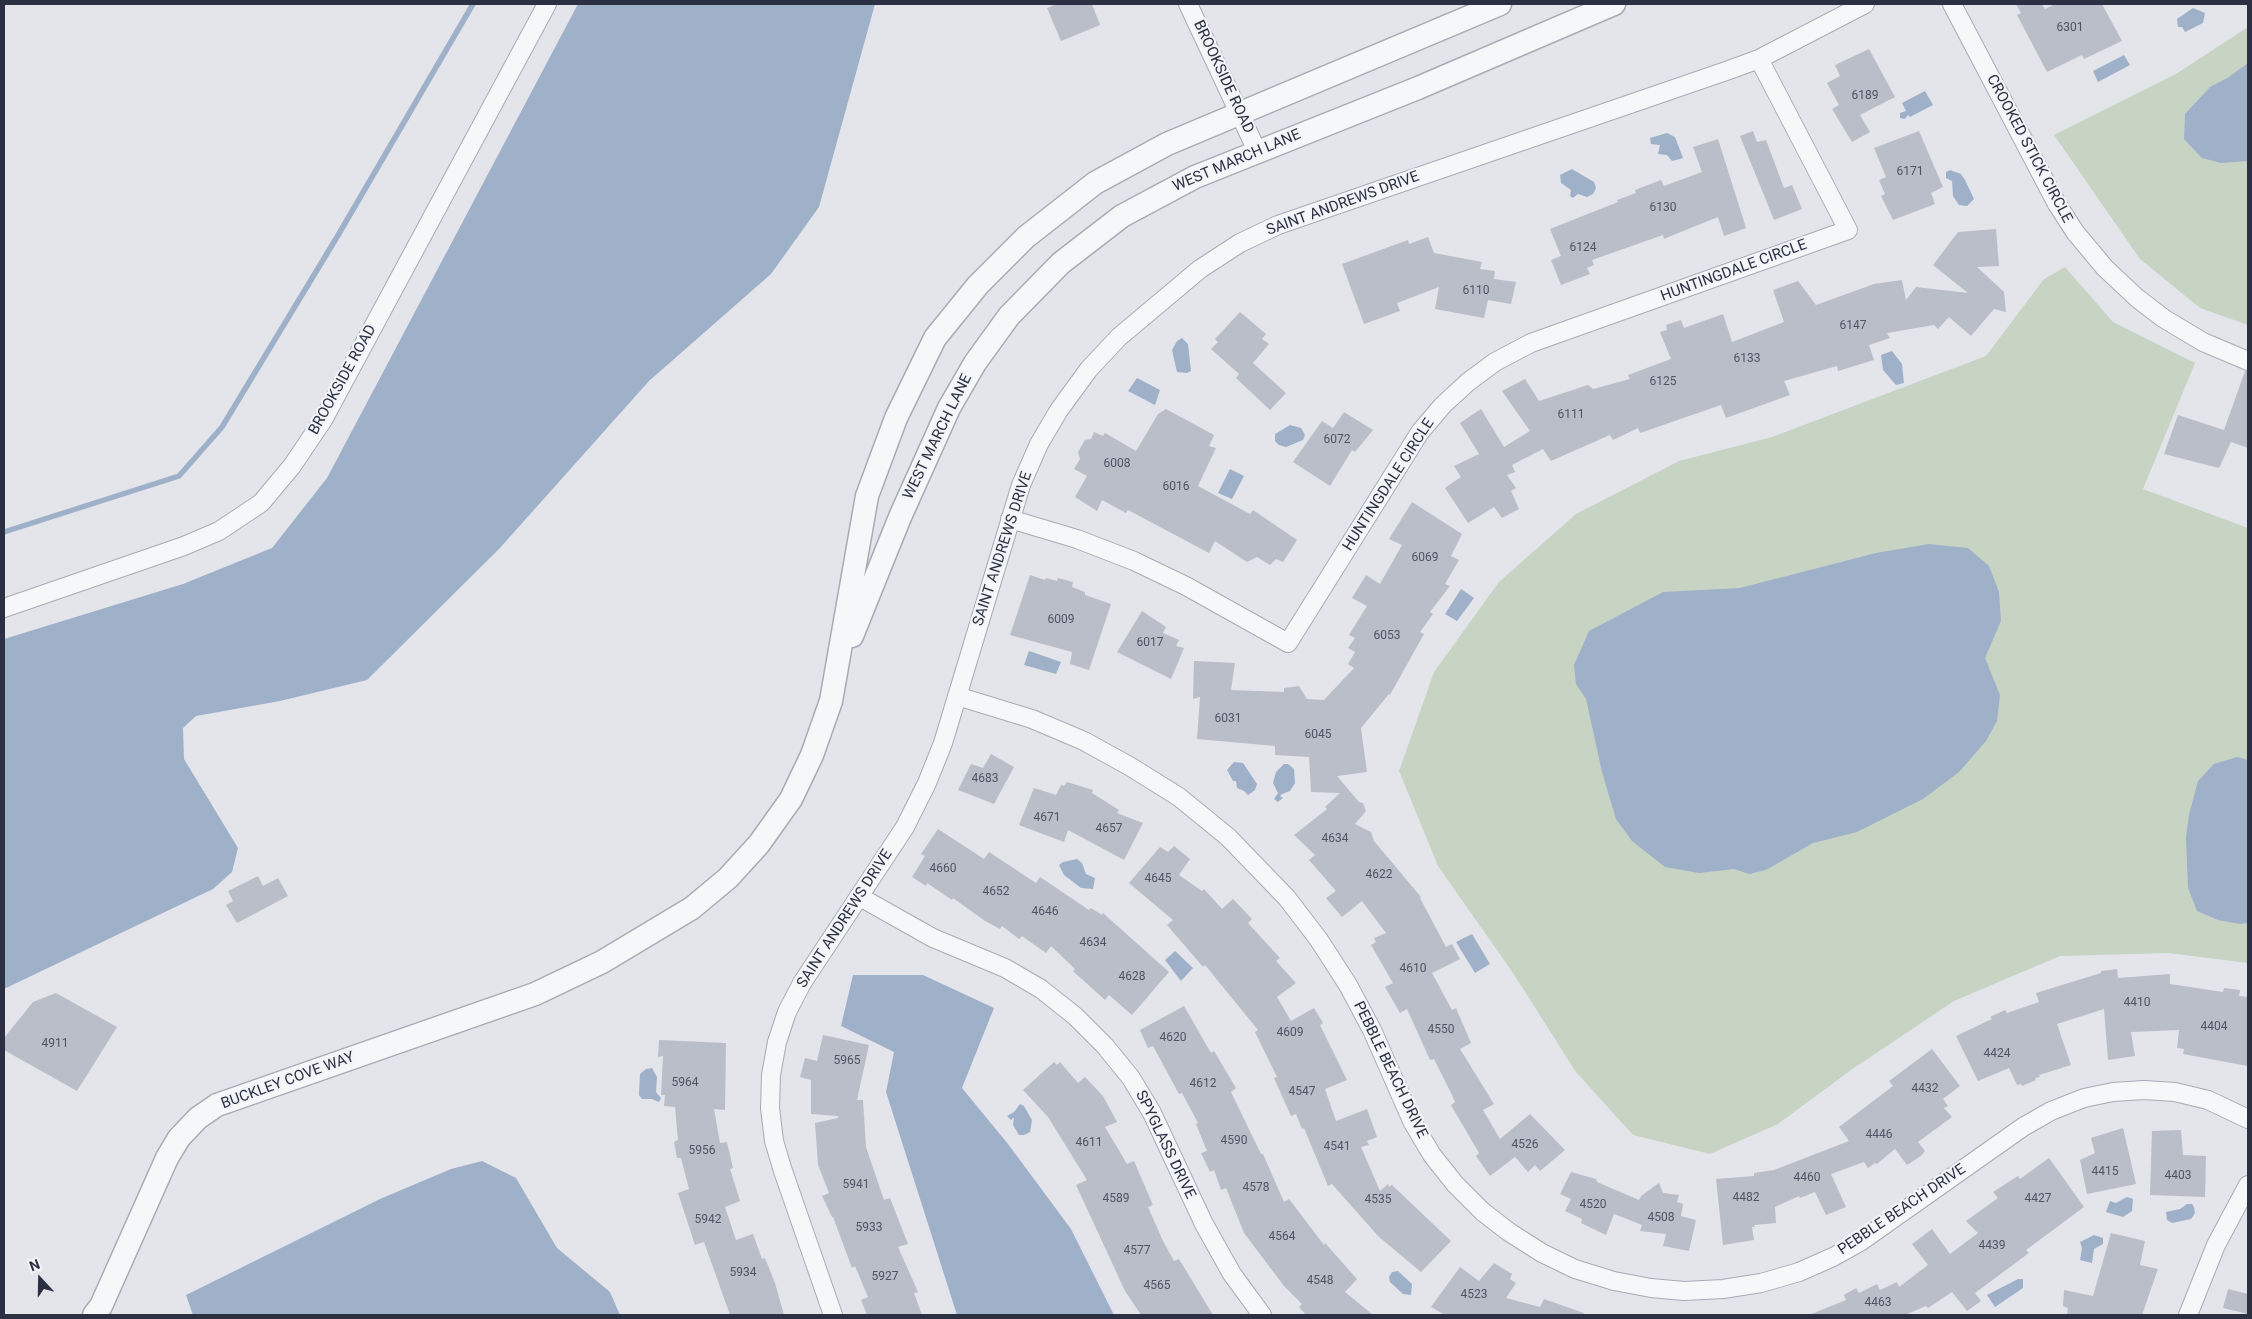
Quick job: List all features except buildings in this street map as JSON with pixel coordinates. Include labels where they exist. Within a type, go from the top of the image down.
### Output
[{"type":"street","name":"BROOKSIDE ROAD","points":[[4,608],[193,542],[219,531],[261,503],[292,466],[323,420],[547,4]]},
{"type":"street","name":"BROOKSIDE ROAD","points":[[1188,4],[1257,151]]},
{"type":"street","name":"WEST MARCH LANE","points":[[562,981],[602,962],[665,926],[692,908],[735,872],[759,844],[791,799],[812,755],[830,701],[867,496],[896,418],[935,338],[978,285],[1026,237],[1095,183],[1167,144],[1500,4]]},
{"type":"street","name":"WEST MARCH LANE","points":[[836,674],[900,517],[949,408],[975,363],[1009,316],[1061,263],[1122,216],[1195,177],[1418,88],[1614,4]]},
{"type":"street","name":"SAINT ANDREWS DRIVE","points":[[833,1315],[782,1172],[774,1142],[770,1108],[771,1075],[777,1042],[788,1012],[802,984],[905,827],[927,783],[957,696],[1021,485],[1039,444],[1059,410],[1089,369],[1118,337],[1200,268],[1240,243],[1278,225],[1759,59],[1865,4]]},
{"type":"street","name":"CROOKED STICK CIRCLE","points":[[1952,4],[2057,204],[2081,239],[2105,268],[2137,298],[2164,318],[2203,342],[2248,361]]},
{"type":"street","name":"HUNTINGDALE CIRCLE","points":[[1010,519],[1077,539],[1134,561],[1186,586],[1288,643],[1420,432],[1443,405],[1468,382],[1495,362],[1531,343],[1848,230],[1759,59]]},
{"type":"street","name":"PEBBLE BEACH DRIVE","points":[[957,696],[1032,719],[1131,766],[1178,797],[1228,838],[1287,898],[1319,940],[1348,984],[1372,1030],[1413,1123],[1432,1155],[1455,1184],[1482,1212],[1509,1232],[1542,1253],[1583,1271],[1614,1281],[1651,1288],[1684,1291],[1723,1290],[1761,1283],[1799,1272],[1833,1257],[1860,1242],[2023,1127],[2051,1111],[2084,1098],[2129,1091],[2174,1092],[2208,1100],[2248,1119]]},
{"type":"street","name":"SPYGLASS DRIVE","points":[[860,897],[933,938],[1005,968],[1041,989],[1076,1016],[1106,1046],[1131,1078],[1152,1113],[1204,1224],[1232,1274],[1262,1315]]},
{"type":"street","name":"BUCKLEY COVE WAY","points":[[94,1315],[101,1306],[167,1158],[179,1138],[198,1118],[217,1105],[535,994],[562,981]]},
{"type":"street","points":[[2188,1315],[2216,1245],[2248,1185]]},
{"type":"green space","points":[[2248,27],[2248,325],[2200,308],[2140,259],[2054,135],[2176,74]]},
{"type":"green space","points":[[2065,267],[2113,322],[2195,363],[2143,489],[2248,528],[2248,963],[2168,953],[2060,956],[1954,1001],[1851,1070],[1778,1124],[1710,1154],[1633,1135],[1576,1072],[1513,973],[1438,866],[1399,771],[1434,672],[1499,582],[1576,514],[1679,461],[1772,437],[1986,356],[2044,279]]},
{"type":"water","points":[[578,4],[875,4],[819,207],[771,274],[649,381],[499,549],[367,680],[280,701],[196,716],[183,728],[184,759],[238,848],[232,872],[213,889],[4,989],[4,639],[183,584],[272,548],[327,478]]},
{"type":"water","points":[[2193,8],[2205,13],[2203,23],[2185,32],[2182,27],[2178,27],[2177,19]]},
{"type":"water","points":[[2124,55],[2130,65],[2098,82],[2093,71]]},
{"type":"water","points":[[2248,63],[2248,161],[2221,163],[2202,158],[2184,139],[2185,114],[2210,87],[2229,77]]},
{"type":"water","points":[[1925,91],[1933,105],[1910,117],[1908,115],[1905,119],[1900,118],[1900,113],[1906,111],[1902,103]]},
{"type":"water","points":[[1667,133],[1675,137],[1683,158],[1672,161],[1667,155],[1658,154],[1660,145],[1651,144],[1650,138]]},
{"type":"water","points":[[1572,169],[1594,182],[1596,188],[1593,194],[1587,197],[1578,194],[1573,198],[1570,196],[1571,190],[1561,183],[1560,175]]},
{"type":"water","points":[[1950,170],[1961,174],[1974,199],[1967,206],[1959,205],[1953,196],[1952,181],[1946,178],[1946,172]]},
{"type":"water","points":[[1182,338],[1188,344],[1191,371],[1187,373],[1177,372],[1172,350],[1177,341]]},
{"type":"water","points":[[1892,351],[1902,364],[1904,383],[1896,385],[1883,370],[1881,355]]},
{"type":"water","points":[[1137,378],[1160,390],[1155,405],[1128,391]]},
{"type":"water","points":[[1290,425],[1301,428],[1305,435],[1303,440],[1286,447],[1279,445],[1275,441],[1275,434]]},
{"type":"water","points":[[1230,469],[1244,476],[1232,499],[1218,493]]},
{"type":"water","points":[[1929,544],[1968,548],[1989,566],[1999,592],[2001,621],[1985,658],[2000,695],[1997,721],[1986,741],[1959,772],[1923,799],[1857,832],[1813,843],[1766,870],[1749,874],[1734,869],[1699,873],[1665,867],[1632,841],[1616,819],[1602,772],[1586,699],[1576,684],[1574,665],[1589,631],[1663,592],[1740,588],[1876,553]]},
{"type":"water","points":[[1461,589],[1474,598],[1457,621],[1445,614]]},
{"type":"water","points":[[1029,651],[1061,662],[1056,674],[1024,665]]},
{"type":"water","points":[[2237,757],[2248,760],[2248,923],[2240,924],[2218,920],[2197,911],[2188,888],[2186,837],[2189,815],[2198,781],[2214,764]]},
{"type":"water","points":[[1234,762],[1243,763],[1257,784],[1255,790],[1248,795],[1237,788],[1236,781],[1233,781],[1227,770]]},
{"type":"water","points":[[1284,764],[1288,764],[1294,769],[1295,783],[1290,791],[1280,796],[1283,798],[1278,802],[1274,799],[1278,793],[1273,783],[1276,772]]},
{"type":"water","points":[[1077,859],[1082,863],[1086,874],[1095,878],[1093,889],[1081,888],[1064,875],[1059,865],[1063,862]]},
{"type":"water","points":[[1472,934],[1490,964],[1475,973],[1456,942]]},
{"type":"water","points":[[1175,951],[1193,968],[1181,981],[1165,960]]},
{"type":"water","points":[[853,975],[923,975],[994,1008],[962,1088],[1008,1144],[1071,1229],[1114,1315],[957,1315],[886,1092],[894,1052],[841,1026]]},
{"type":"water","points":[[652,1068],[657,1077],[656,1092],[661,1098],[659,1102],[652,1099],[642,1099],[639,1095],[640,1074],[646,1069]]},
{"type":"water","points":[[1020,1104],[1024,1106],[1032,1120],[1030,1132],[1024,1135],[1019,1135],[1013,1125],[1014,1117],[1011,1120],[1007,1116],[1014,1112]]},
{"type":"water","points":[[482,1161],[516,1178],[557,1248],[610,1292],[620,1315],[193,1315],[186,1295],[380,1199],[451,1169]]},
{"type":"water","points":[[2127,1197],[2133,1199],[2132,1211],[2123,1217],[2106,1212],[2110,1201],[2116,1203]]},
{"type":"water","points":[[2187,1204],[2192,1204],[2194,1207],[2195,1213],[2191,1219],[2172,1223],[2167,1220],[2166,1212],[2180,1209]]},
{"type":"water","points":[[2094,1235],[2103,1238],[2103,1244],[2094,1249],[2092,1263],[2080,1260],[2082,1248],[2080,1242]]},
{"type":"water","points":[[1398,1271],[1412,1284],[1411,1295],[1403,1294],[1390,1282],[1389,1277],[1392,1272]]},
{"type":"water","points":[[2018,1279],[2023,1279],[2023,1288],[1995,1307],[1987,1295]]},
{"type":"waterway","points":[[4,532],[179,476],[222,427],[337,237],[473,4]]}]
